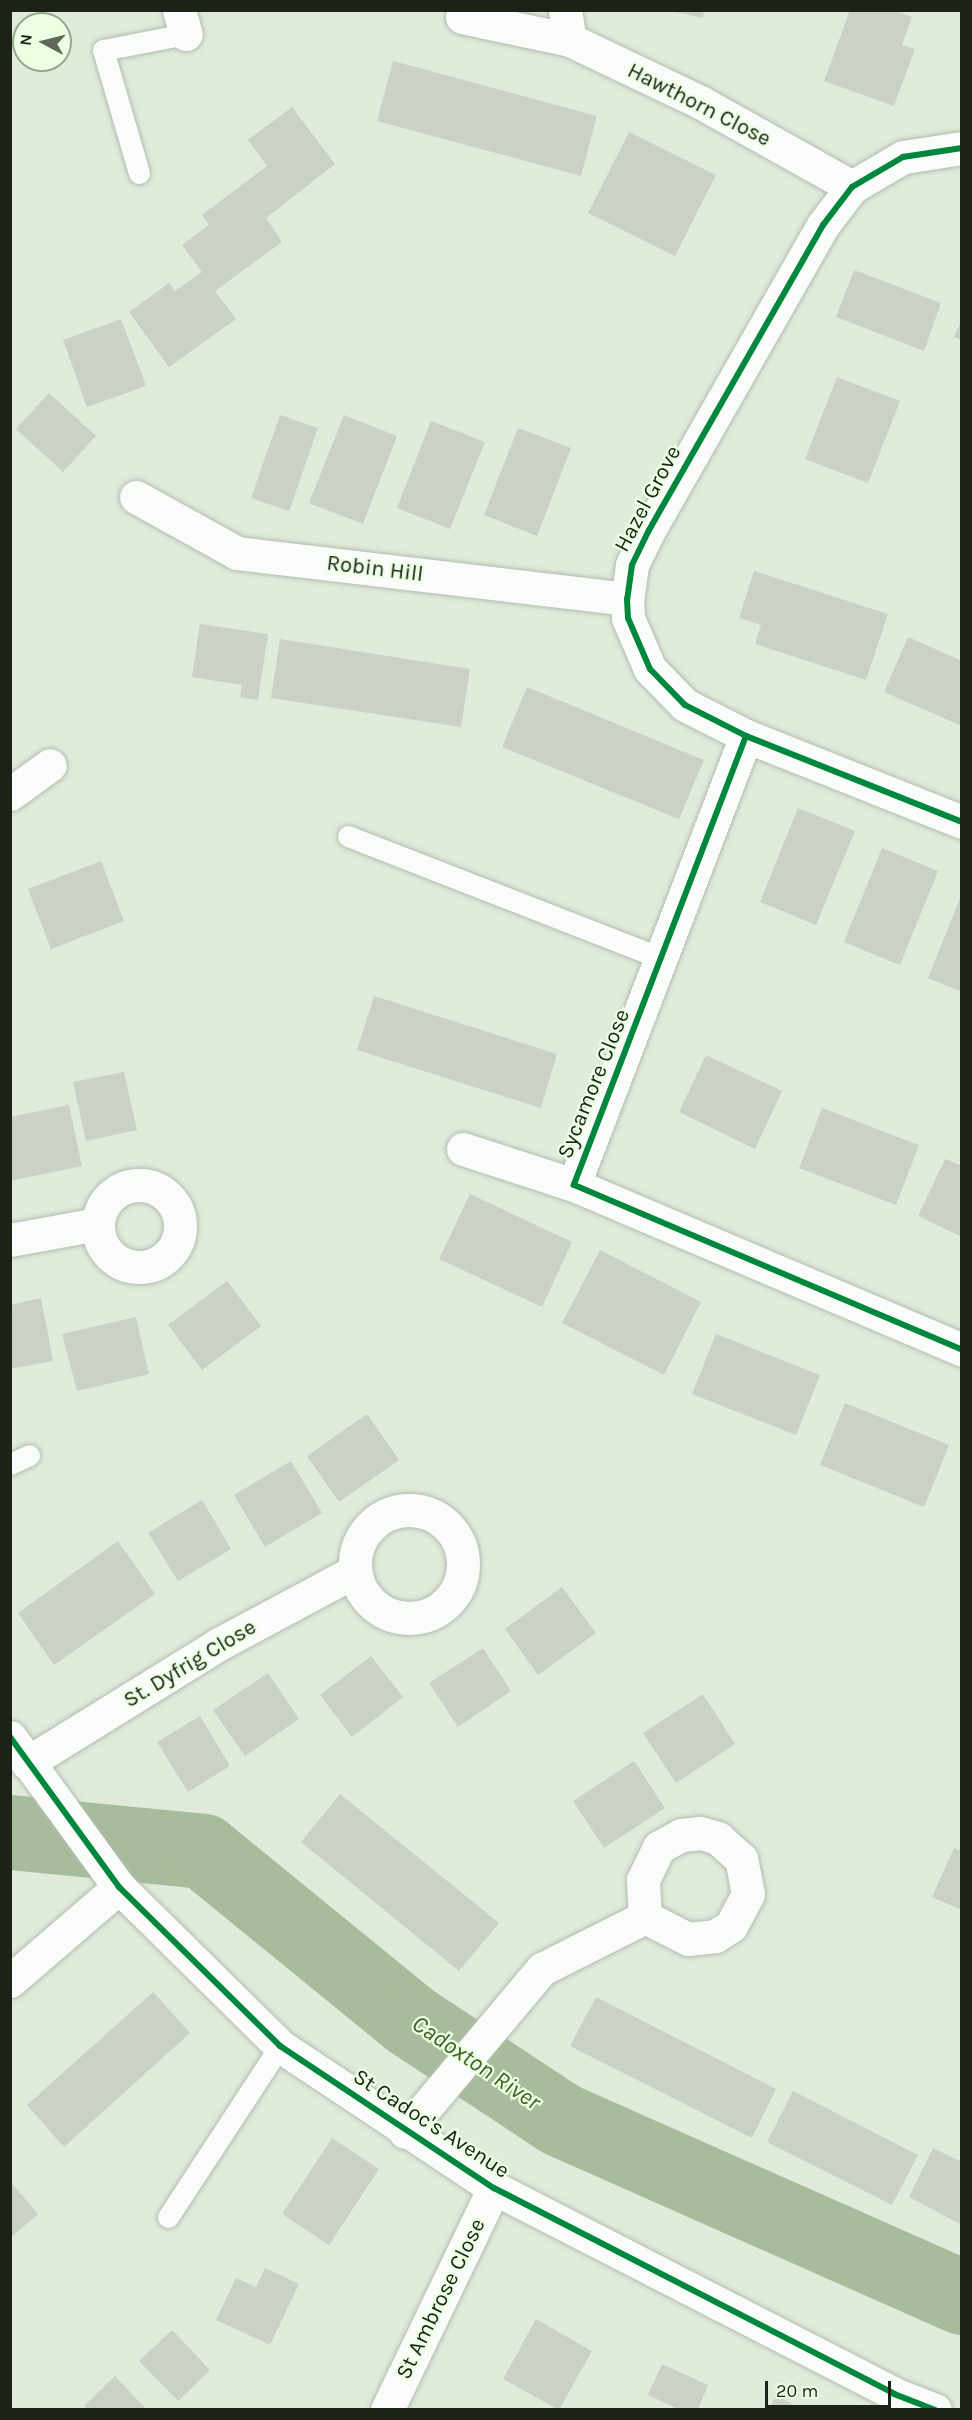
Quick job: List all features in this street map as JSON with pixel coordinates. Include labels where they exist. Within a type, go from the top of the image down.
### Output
[{"type":"street","name":"Hawthorn Close","points":[[462,17],[567,25],[852,187]]},
{"type":"street","name":"Hazel Grove","points":[[962,148],[903,157],[852,187],[823,225],[649,530],[632,565],[627,599],[628,618],[650,669],[685,705],[746,736],[962,822]]},
{"type":"street","name":"Robin Hill","points":[[136,497],[237,553],[627,599]]},
{"type":"street","name":"Sycamore Close","points":[[574,1185],[663,959],[746,736]]},
{"type":"street","points":[[10,794],[50,765]]},
{"type":"street","name":"Sycamore Close","points":[[464,1149],[574,1185],[962,1350]]},
{"type":"street","points":[[10,1240],[98,1224]]},
{"type":"street","name":"St. Dyfrig Close","points":[[19,1750],[355,1571]]},
{"type":"street","name":"St Cadoc's Avenue","points":[[19,1750],[119,1887],[280,2046],[405,2132],[494,2188],[891,2402],[935,2409]]},
{"type":"street","points":[[10,1981],[119,1887]]},
{"type":"street","points":[[405,2132],[482,2035],[542,1969],[645,1917]]},
{"type":"street","name":"St Ambrose Close","points":[[387,2409],[494,2188]]},
{"type":"lane","points":[[139,173],[103,50],[182,22]]},
{"type":"lane","points":[[348,836],[663,959]]},
{"type":"lane","points":[[168,2217],[280,2046]]},
{"type":"building","points":[[666,10],[704,10],[703,18]]},
{"type":"building","points":[[850,10],[893,10],[912,17],[902,45],[915,49],[894,106],[824,81]]},
{"type":"building","points":[[393,61],[597,116],[581,176],[377,121]]},
{"type":"building","points":[[292,107],[335,164],[266,218],[282,242],[215,291],[236,319],[169,367],[129,312],[169,283],[175,291],[202,272],[182,245],[209,225],[202,215],[267,166],[248,140]]},
{"type":"building","points":[[629,132],[716,175],[675,256],[588,213]]},
{"type":"building","points":[[854,270],[941,303],[924,351],[836,317]]},
{"type":"building","points":[[121,319],[146,386],[87,407],[63,340]]},
{"type":"building","points":[[962,319],[962,340],[954,337]]},
{"type":"building","points":[[837,377],[900,401],[868,483],[805,459]]},
{"type":"building","points":[[49,393],[96,436],[63,472],[16,429]]},
{"type":"building","points":[[280,415],[318,428],[289,511],[251,498]]},
{"type":"building","points":[[344,415],[397,436],[363,524],[309,503]]},
{"type":"building","points":[[431,421],[485,442],[450,529],[397,508]]},
{"type":"building","points":[[518,428],[571,448],[537,536],[484,515]]},
{"type":"building","points":[[754,571],[888,614],[866,680],[755,644],[761,625],[739,618]]},
{"type":"building","points":[[200,624],[268,634],[258,700],[240,697],[242,685],[192,677]]},
{"type":"building","points":[[908,637],[962,661],[962,726],[884,692]]},
{"type":"building","points":[[280,639],[470,669],[461,727],[271,698]]},
{"type":"building","points":[[527,687],[704,760],[679,819],[502,747]]},
{"type":"building","points":[[798,808],[855,831],[816,925],[760,902]]},
{"type":"building","points":[[882,848],[938,871],[900,965],[844,942]]},
{"type":"building","points":[[101,861],[124,921],[51,949],[28,889]]},
{"type":"building","points":[[962,896],[962,992],[928,978]]},
{"type":"building","points":[[374,996],[557,1054],[541,1108],[357,1050]]},
{"type":"building","points":[[706,1055],[782,1091],[755,1149],[679,1112]]},
{"type":"building","points":[[124,1072],[137,1130],[86,1141],[73,1082]]},
{"type":"building","points":[[69,1105],[82,1166],[10,1181],[10,1117]]},
{"type":"building","points":[[822,1108],[919,1145],[896,1205],[799,1168]]},
{"type":"building","points":[[945,1159],[962,1166],[962,1237],[918,1216]]},
{"type":"building","points":[[470,1194],[572,1242],[542,1307],[439,1259]]},
{"type":"building","points":[[600,1250],[701,1302],[664,1375],[562,1323]]},
{"type":"building","points":[[227,1281],[261,1326],[202,1370],[168,1325]]},
{"type":"building","points":[[41,1298],[53,1361],[10,1369],[10,1305]]},
{"type":"building","points":[[136,1317],[149,1374],[77,1391],[62,1334]]},
{"type":"building","points":[[716,1334],[820,1375],[796,1435],[692,1394]]},
{"type":"building","points":[[845,1403],[949,1445],[924,1507],[820,1465]]},
{"type":"building","points":[[367,1414],[399,1460],[339,1502],[307,1456]]},
{"type":"building","points":[[291,1461],[322,1513],[265,1547],[234,1495]]},
{"type":"building","points":[[202,1500],[231,1549],[178,1581],[148,1533]]},
{"type":"building","points":[[118,1541],[155,1594],[54,1665],[18,1613]]},
{"type":"building","points":[[562,1587],[596,1633],[538,1675],[505,1629]]},
{"type":"building","points":[[483,1648],[511,1691],[458,1727],[429,1683]]},
{"type":"building","points":[[371,1656],[403,1697],[352,1737],[320,1695]]},
{"type":"building","points":[[268,1673],[299,1719],[245,1756],[213,1710]]},
{"type":"building","points":[[703,1694],[735,1744],[676,1783],[643,1733]]},
{"type":"building","points":[[200,1716],[230,1766],[188,1792],[157,1742]]},
{"type":"building","points":[[634,1761],[665,1808],[604,1848],[573,1801]]},
{"type":"building","points":[[340,1794],[499,1923],[459,1971],[301,1842]]},
{"type":"building","points":[[954,1848],[962,1851],[962,1910],[932,1897]]},
{"type":"building","points":[[153,1992],[190,2033],[64,2147],[27,2105]]},
{"type":"building","points":[[596,1997],[776,2089],[752,2138],[570,2046]]},
{"type":"building","points":[[793,2091],[918,2155],[892,2205],[767,2142]]},
{"type":"building","points":[[332,2138],[379,2169],[329,2245],[282,2214]]},
{"type":"building","points":[[933,2148],[962,2162],[962,2225],[909,2197]]},
{"type":"building","points":[[10,2181],[38,2214],[10,2238]]},
{"type":"building","points":[[265,2268],[299,2284],[270,2345],[216,2320],[236,2278],[256,2287]]},
{"type":"building","points":[[536,2319],[592,2351],[559,2410],[503,2379]]},
{"type":"building","points":[[172,2330],[210,2370],[178,2401],[139,2361]]},
{"type":"building","points":[[662,2364],[708,2385],[698,2410],[680,2410],[648,2395]]},
{"type":"building","points":[[115,2376],[147,2410],[88,2410],[84,2406]]},
{"type":"building","points":[[776,2395],[803,2410],[769,2410]]},
{"type":"waterway","name":"Cadoxton River","points":[[10,1832],[203,1851],[410,2020],[560,2119],[962,2297]]},
{"type":"cycle path","points":[[962,148],[903,157],[852,187],[823,225],[649,530],[632,565],[627,599],[628,618],[650,669],[685,705],[746,736],[962,822]]},
{"type":"cycle path","points":[[746,736],[574,1185],[962,1350]]},
{"type":"cycle path","points":[[10,1737],[119,1887],[280,2046],[494,2188],[894,2394],[935,2410]]}]
